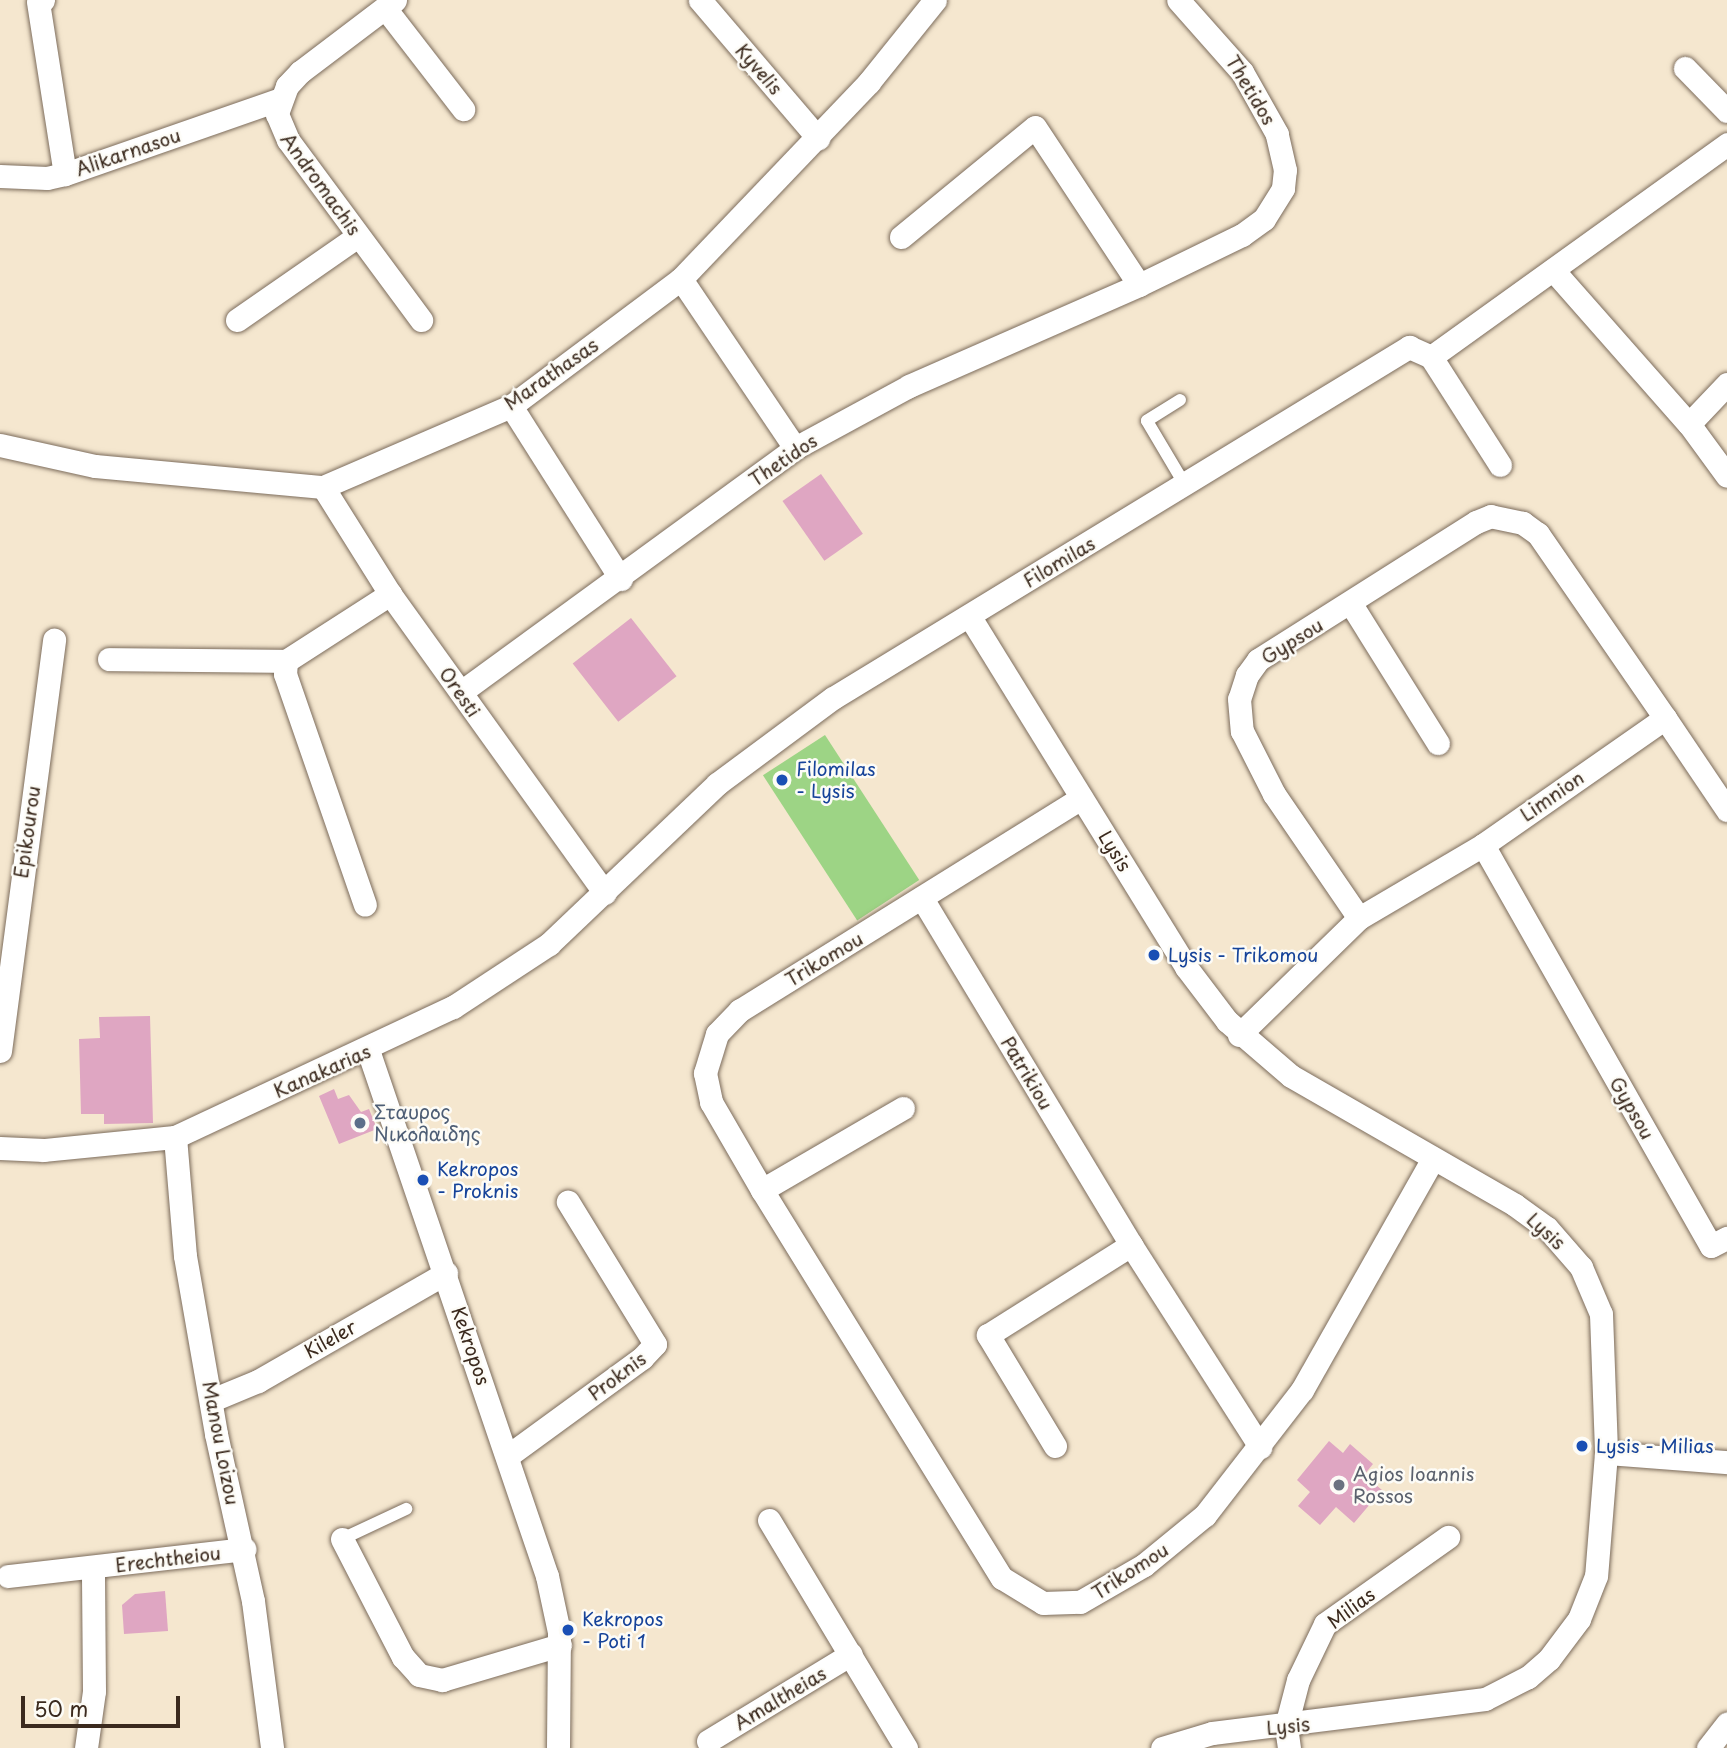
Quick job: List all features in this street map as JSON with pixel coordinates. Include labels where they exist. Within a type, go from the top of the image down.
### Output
[{"type":"street","name":"Alikarnasou","points":[[43,0],[38,2],[65,174],[280,99]]},
{"type":"street","name":"Kyvelis","points":[[700,0],[818,138]]},
{"type":"street","name":"Marathasas","points":[[0,445],[95,466],[323,487],[511,406],[681,279],[818,138],[935,0]]},
{"type":"street","name":"Thetidos","points":[[461,692],[621,579],[795,448],[909,386],[1139,285],[1254,227],[1274,206],[1285,170],[1277,134],[1256,92],[1222,45],[1178,0]]},
{"type":"street","points":[[280,99],[300,72],[390,4],[463,109]]},
{"type":"street","points":[[1685,68],[1727,111]]},
{"type":"street","name":"Andromachis","points":[[280,99],[277,114],[288,141],[421,320]]},
{"type":"street","points":[[901,237],[1035,127],[1139,285]]},
{"type":"street","points":[[1500,465],[1432,357],[1727,145]]},
{"type":"street","points":[[0,176],[47,178],[65,174]]},
{"type":"street","points":[[237,320],[358,236]]},
{"type":"street","points":[[1553,270],[1689,424],[1727,476]]},
{"type":"street","points":[[681,279],[795,448]]},
{"type":"street","name":"Filomilas","points":[[605,893],[689,811],[752,757],[833,698],[970,617],[1409,347],[1432,357]]},
{"type":"street","points":[[1689,424],[1727,384]]},
{"type":"street","points":[[511,406],[621,579]]},
{"type":"street","name":"Oresti","points":[[323,487],[390,594],[605,893]]},
{"type":"street","name":"Gypsou","points":[[1359,918],[1274,794],[1242,731],[1239,699],[1247,675],[1258,660],[1351,604],[1476,522],[1491,516],[1507,519],[1538,534],[1665,718]]},
{"type":"street","points":[[108,659],[286,661],[390,594]]},
{"type":"street","points":[[1351,604],[1438,743]]},
{"type":"street","name":"Lysis","points":[[970,617],[1186,967],[1239,1035],[1291,1076],[1547,1227],[1581,1267],[1602,1323],[1606,1453],[1596,1576],[1579,1619],[1549,1659],[1528,1676],[1485,1699],[1287,1737],[1212,1733],[1162,1748]]},
{"type":"street","name":"Epikourou","points":[[0,1051],[1,1024],[54,640]]},
{"type":"street","points":[[286,661],[285,674],[365,905]]},
{"type":"street","points":[[1665,718],[1727,810]]},
{"type":"street","name":"Limnion","points":[[1239,1035],[1359,918],[1483,845],[1665,718]]},
{"type":"street","name":"Trikomou","points":[[1082,798],[923,900],[740,1010],[717,1034],[706,1060],[709,1095],[762,1190],[990,1564],[1029,1598],[1060,1605],[1080,1601],[1144,1565],[1205,1515],[1302,1390],[1433,1158]]},
{"type":"street","name":"Gypsou","points":[[1483,845],[1710,1246],[1727,1238]]},
{"type":"street","name":"Kanakarias","points":[[0,1149],[54,1150],[175,1137],[368,1050],[491,985],[549,944],[605,893]]},
{"type":"street","name":"Patrikiou","points":[[923,900],[1130,1245],[1260,1447]]},
{"type":"street","name":"Kekropos","points":[[368,1050],[509,1455],[547,1576],[560,1645],[558,1748]]},
{"type":"street","points":[[762,1190],[903,1108]]},
{"type":"street","name":"Manou Loizou","points":[[175,1137],[185,1256],[244,1549],[261,1647],[272,1748]]},
{"type":"street","name":"Proknis","points":[[509,1455],[642,1358],[655,1344],[568,1202]]},
{"type":"street","points":[[1055,1446],[988,1335],[1130,1245]]},
{"type":"street","name":"Kileler","points":[[212,1400],[258,1381],[446,1273]]},
{"type":"street","points":[[1606,1453],[1727,1462]]},
{"type":"street","points":[[769,1520],[906,1748]]},
{"type":"street","name":"Milias","points":[[1287,1737],[1307,1654],[1325,1624],[1448,1537]]},
{"type":"street","points":[[342,1539],[403,1657],[419,1675],[442,1680],[560,1645]]},
{"type":"street","name":"Erechtheiou","points":[[8,1576],[93,1569],[244,1549]]},
{"type":"street","name":"Erechtheiou","points":[[86,1748],[94,1691],[93,1569]]},
{"type":"street","name":"Amaltheias","points":[[708,1741],[851,1654]]},
{"type":"street","points":[[1708,1748],[1727,1724]]},
{"type":"lane","points":[[1180,400],[1147,421],[1185,485]]},
{"type":"lane","points":[[342,1539],[406,1509]]},
{"type":"green space","points":[[825,735],[919,880],[857,920],[763,775]]},
{"type":"building","points":[[821,474],[863,534],[824,561],[782,501]]},
{"type":"building","points":[[631,618],[677,676],[618,722],[573,664]]},
{"type":"building","points":[[150,1016],[153,1123],[104,1124],[104,1114],[81,1114],[79,1039],[100,1038],[99,1017]]},
{"type":"building","points":[[334,1089],[338,1099],[349,1095],[361,1112],[369,1109],[377,1129],[339,1144],[319,1096]]},
{"type":"building","name":"Agios Ioannis Rossos","points":[[1329,1441],[1343,1453],[1350,1444],[1373,1464],[1364,1475],[1382,1490],[1354,1523],[1336,1507],[1320,1525],[1298,1506],[1310,1492],[1297,1480]]},
{"type":"building","points":[[165,1591],[168,1631],[124,1634],[122,1605],[135,1594]]},
{"type":"place","name":"Filomilas - Lysis","points":[[782,780]]},
{"type":"place","name":"Lysis - Trikomou","points":[[1154,955]]},
{"type":"place","name":"Σταυρος Νικολαιδης","points":[[360,1123]]},
{"type":"place","name":"Kekropos - Proknis","points":[[423,1180]]},
{"type":"place","name":"Lysis - Milias","points":[[1582,1446]]},
{"type":"place","name":"Agios Ioannis Rossos","points":[[1339,1485]]},
{"type":"place","name":"Kekropos - Poti 1","points":[[568,1630]]}]
